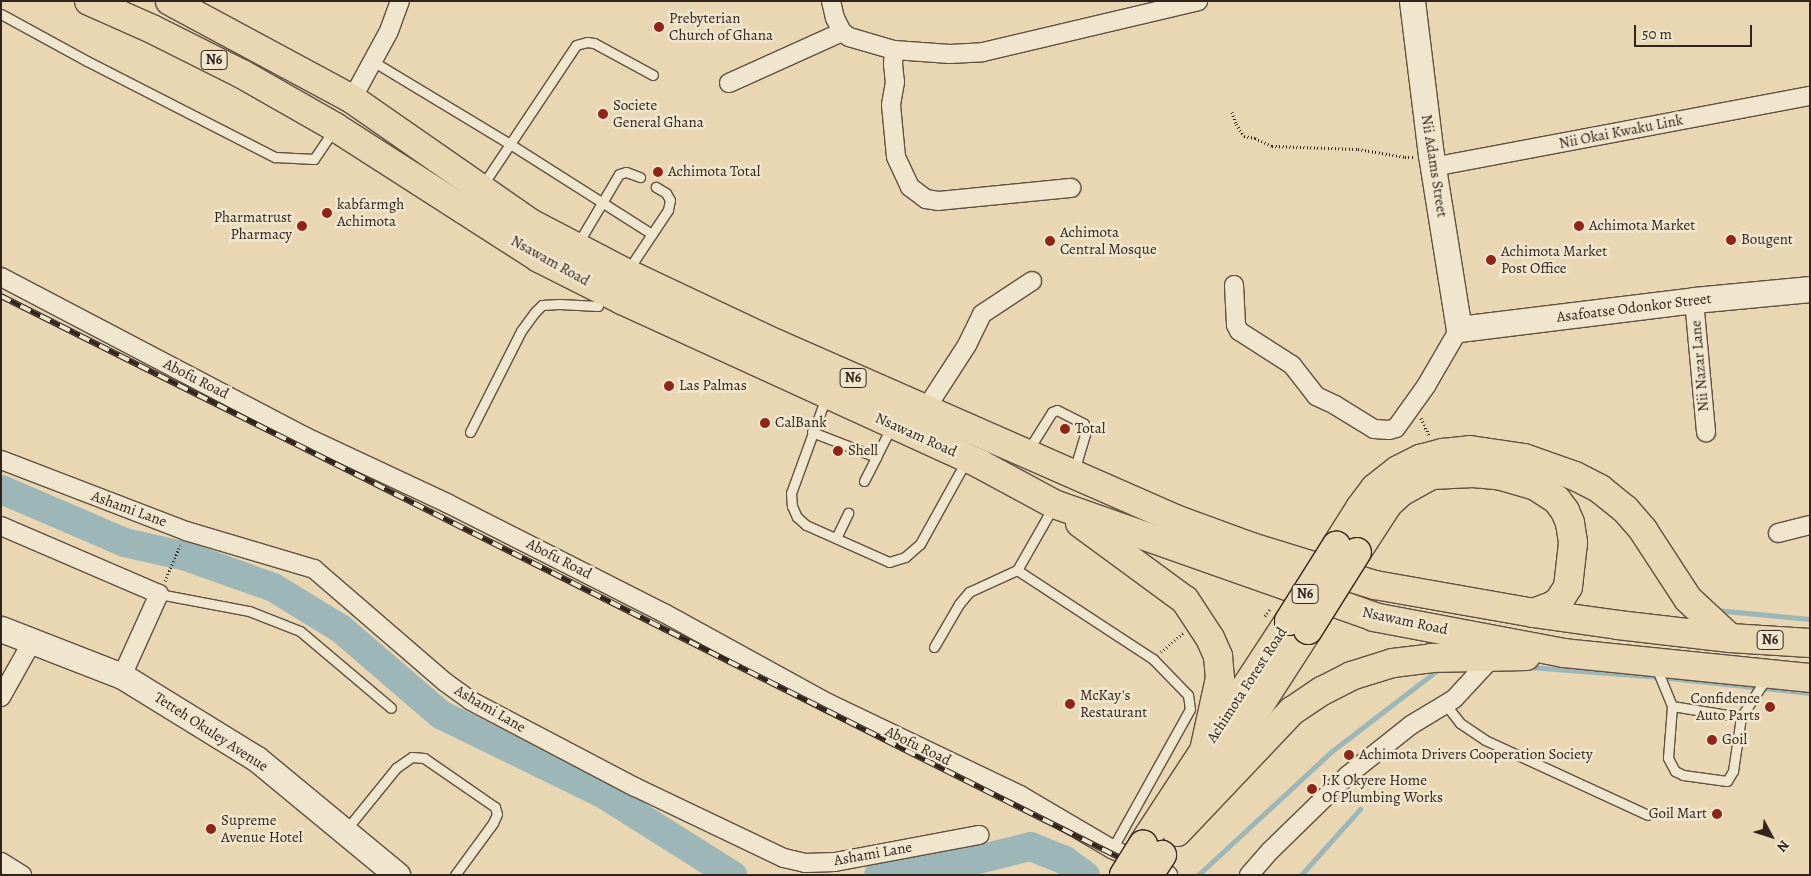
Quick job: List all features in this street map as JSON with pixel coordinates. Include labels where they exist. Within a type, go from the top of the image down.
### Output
[{"type":"main road","name":"Nsawam Road","points":[[90,1],[152,29],[242,74],[335,127],[539,258],[622,300],[967,458],[1054,504],[1374,617],[1564,653],[1810,678]]},
{"type":"main road","name":"Nsawam Road","points":[[170,1],[224,28],[352,99],[532,224],[626,273],[777,344],[1175,519],[1245,545],[1375,585],[1533,613],[1730,638],[1810,642]]},
{"type":"main road","points":[[335,127],[352,99]]},
{"type":"main road","name":"Achimota Forest Road","points":[[1347,549],[1360,508],[1375,488],[1398,470],[1420,458],[1470,450],[1524,458],[1575,476],[1600,489],[1625,510],[1643,530],[1688,599],[1730,638]]},
{"type":"main road","name":"Achimota Forest Road","points":[[1124,875],[1156,862],[1177,832],[1347,549],[1400,492],[1432,475],[1473,473],[1498,475],[1534,485],[1557,500],[1565,511],[1570,523],[1573,543],[1568,587],[1559,601],[1552,606],[1533,613]]},
{"type":"main road","points":[[1054,504],[1186,600],[1210,638],[1218,656],[1220,678],[1204,751]]},
{"type":"main road","name":"Achimota Forest Road","points":[[1156,862],[1204,751],[1299,626]]},
{"type":"main road","points":[[1177,832],[1292,711],[1322,691],[1351,676],[1393,663],[1431,658],[1492,658],[1564,653]]},
{"type":"street","points":[[352,99],[374,62],[400,1]]},
{"type":"street","points":[[831,1],[842,32],[849,37],[894,50],[950,54],[984,52],[1198,1]]},
{"type":"street","name":"Nii Adams Street","points":[[1412,1],[1432,161],[1459,329]]},
{"type":"street","points":[[729,83],[842,32]]},
{"type":"street","points":[[894,50],[892,64],[895,82],[891,105],[896,157],[910,187],[926,199],[938,201],[1071,188]]},
{"type":"street","name":"Nii Okai Kwaku Link","points":[[1432,161],[1810,96]]},
{"type":"street","name":"Abofu Road","points":[[1,277],[306,437],[456,507],[664,613],[828,702],[1020,796],[1112,849],[1156,862]]},
{"type":"street","points":[[926,410],[967,345],[982,314],[1032,281]]},
{"type":"street","points":[[1234,285],[1236,325],[1239,332],[1292,365],[1316,396],[1335,405],[1374,429],[1389,430],[1396,428],[1426,386],[1459,329]]},
{"type":"street","name":"Asafoatse Odonkor Street","points":[[1459,329],[1694,300],[1810,289]]},
{"type":"street","name":"Nii Nazar Lane","points":[[1694,300],[1706,432]]},
{"type":"street","name":"Ashami Lane","points":[[1,460],[186,531],[314,569],[445,682],[471,701],[635,787],[784,858],[805,862],[835,862],[978,835]]},
{"type":"street","points":[[1778,533],[1810,525]]},
{"type":"street","points":[[1,526],[159,594],[122,676]]},
{"type":"street","name":"Tetteh Okuley Avenue","points":[[1,628],[122,676],[257,759],[397,875]]},
{"type":"street","points":[[1,697],[33,640]]},
{"type":"street","points":[[1255,872],[1270,851],[1348,775],[1411,725],[1454,700],[1492,658]]},
{"type":"street","points":[[1,862],[22,875]]},
{"type":"lane","points":[[1,14],[87,61],[275,157],[314,159],[335,127]]},
{"type":"lane","points":[[480,188],[576,45],[587,42],[594,43],[653,75]]},
{"type":"lane","points":[[374,62],[510,144],[652,234]]},
{"type":"lane","points":[[576,247],[619,174],[626,172],[640,177]]},
{"type":"lane","points":[[626,273],[668,210],[670,200],[666,193],[656,187]]},
{"type":"lane","points":[[470,432],[521,330],[542,305],[598,306]]},
{"type":"lane","points":[[827,395],[790,493],[792,506],[797,517],[806,524],[836,538],[890,562],[906,557],[920,544],[967,458]]},
{"type":"lane","points":[[1026,454],[1052,412],[1057,410],[1084,424],[1086,431],[1073,475]]},
{"type":"lane","points":[[864,481],[892,424]]},
{"type":"lane","points":[[812,432],[876,457]]},
{"type":"lane","points":[[934,647],[959,604],[970,592],[1016,570],[1054,504]]},
{"type":"lane","points":[[836,538],[848,513]]},
{"type":"lane","points":[[1016,570],[1154,659],[1188,695],[1190,709],[1112,849]]},
{"type":"lane","points":[[159,594],[249,611],[300,631],[391,708]]},
{"type":"lane","points":[[1654,662],[1672,706],[1668,758],[1675,771],[1684,776],[1727,781],[1733,771],[1741,717],[1769,674]]},
{"type":"lane","points":[[1446,705],[1460,723],[1485,740],[1648,815]]},
{"type":"lane","points":[[1672,706],[1741,717]]},
{"type":"lane","points":[[344,831],[396,768],[412,757],[424,758],[495,807],[497,814],[493,823],[455,875]]},
{"type":"path","points":[[1232,112],[1236,124],[1244,136],[1255,138],[1272,146],[1358,149],[1432,161]]},
{"type":"path","points":[[159,594],[186,531]]},
{"type":"path","points":[[1154,659],[1187,630]]},
{"type":"waterway","points":[[1,489],[124,542],[186,556],[273,587],[340,628],[440,714],[602,793],[732,875]]},
{"type":"waterway","points":[[1716,610],[1810,619]]},
{"type":"waterway","points":[[1529,667],[1660,677],[1810,693]]},
{"type":"waterway","points":[[1198,875],[1332,751],[1439,669]]},
{"type":"waterway","points":[[1301,875],[1360,809]]},
{"type":"waterway","points":[[878,875],[895,869],[970,861],[1030,846],[1063,859],[1085,875]]},
{"type":"railway","points":[[1,296],[1154,875]]},
{"type":"place","name":"Prebyterian Church of Ghana","points":[[659,27]]},
{"type":"place","name":"Societe General Ghana","points":[[603,114]]},
{"type":"place","name":"Achimota Total","points":[[658,172]]},
{"type":"place","name":"kabfarmgh Achimota","points":[[327,213]]},
{"type":"place","name":"Pharmatrust Pharmacy","points":[[302,226]]},
{"type":"place","name":"Achimota Market","points":[[1579,226]]},
{"type":"place","name":"Bougent","points":[[1731,240]]},
{"type":"place","name":"Achimota Central Mosque","points":[[1050,241]]},
{"type":"place","name":"Achimota Market Post Office","points":[[1491,260]]},
{"type":"place","name":"Las Palmas","points":[[669,386]]},
{"type":"place","name":"CalBank","points":[[765,423]]},
{"type":"place","name":"Total","points":[[1065,429]]},
{"type":"place","name":"Shell","points":[[838,451]]},
{"type":"place","name":"McKay's Restaurant","points":[[1070,704]]},
{"type":"place","name":"Confidence Auto Parts","points":[[1770,707]]},
{"type":"place","name":"Goil","points":[[1712,740]]},
{"type":"place","name":"Achimota Drivers Cooperation Society","points":[[1349,755]]},
{"type":"place","name":"J.K Okyere Home Of Plumbing Works","points":[[1312,789]]},
{"type":"place","name":"Goil Mart","points":[[1717,814]]},
{"type":"place","name":"Supreme Avenue Hotel","points":[[211,829]]}]
